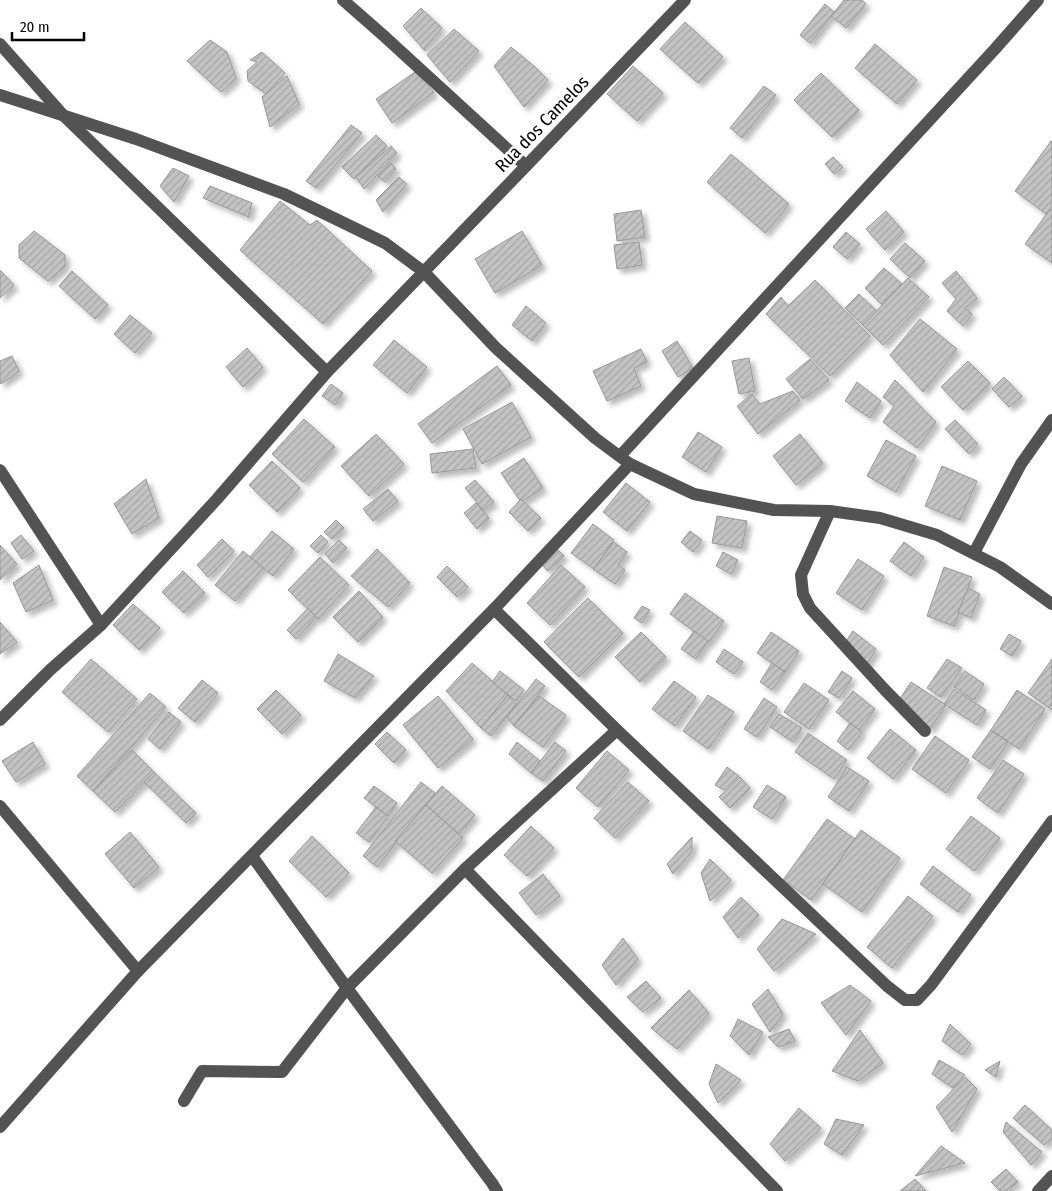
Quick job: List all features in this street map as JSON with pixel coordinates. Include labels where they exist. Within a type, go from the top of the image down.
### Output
[{"type":"street","points":[[343,0],[526,166]]},
{"type":"street","name":"Rua dos Camelos","points":[[0,720],[50,670],[101,625],[217,499],[327,372],[685,0]]},
{"type":"street","points":[[0,1127],[138,971],[494,609],[625,460],[989,57],[1038,0]]},
{"type":"street","points":[[0,44],[63,115],[327,372]]},
{"type":"street","points":[[0,95],[136,139],[284,194],[385,243],[424,272],[496,348],[595,438],[625,460],[694,494],[774,510],[830,511],[880,518],[936,535],[1000,567],[1052,604]]},
{"type":"street","points":[[974,553],[1021,464],[1052,420]]},
{"type":"street","points":[[0,470],[101,625]]},
{"type":"street","points":[[830,511],[801,575],[803,594],[810,608],[925,731]]},
{"type":"street","points":[[494,609],[617,730],[887,986],[905,1000],[917,1000],[931,985],[1052,821]]},
{"type":"street","points":[[184,1101],[202,1071],[282,1072],[348,988],[465,869],[617,730]]},
{"type":"street","points":[[0,806],[138,971]]},
{"type":"street","points":[[252,856],[497,1191]]},
{"type":"street","points":[[465,869],[778,1191]]},
{"type":"street","points":[[1038,1191],[1052,1176]]},
{"type":"building","points":[[844,0],[862,0],[866,4],[846,28],[831,16]]},
{"type":"building","points":[[825,4],[834,12],[810,43],[800,35]]},
{"type":"building","points":[[421,8],[442,28],[426,47],[425,51],[403,26]]},
{"type":"building","points":[[685,22],[723,57],[698,83],[660,49]]},
{"type":"building","points":[[454,29],[479,51],[450,82],[427,55]]},
{"type":"building","points":[[210,40],[227,52],[236,78],[221,92],[187,61]]},
{"type":"building","points":[[875,44],[917,80],[897,104],[855,68]]},
{"type":"building","points":[[511,47],[548,80],[524,107],[494,66]]},
{"type":"building","points":[[262,52],[285,73],[266,94],[248,81],[247,71],[257,62],[250,60]]},
{"type":"building","points":[[633,66],[663,93],[637,121],[607,94]]},
{"type":"building","points":[[415,72],[434,92],[392,123],[376,99]]},
{"type":"building","points":[[821,73],[859,110],[832,137],[794,100]]},
{"type":"building","points":[[287,76],[299,104],[270,127],[262,97]]},
{"type":"building","points":[[764,86],[776,95],[742,138],[730,128]]},
{"type":"building","points":[[351,125],[362,133],[316,188],[306,181]]},
{"type":"building","points":[[376,135],[387,146],[354,179],[342,167]]},
{"type":"building","points":[[1051,141],[1052,206],[1046,214],[1015,191]]},
{"type":"building","points":[[391,146],[397,153],[364,189],[356,177]]},
{"type":"building","points":[[731,154],[789,204],[765,233],[707,182]]},
{"type":"building","points":[[833,157],[843,167],[834,174],[825,164]]},
{"type":"building","points":[[391,163],[396,169],[385,182],[378,176]]},
{"type":"building","points":[[173,168],[189,176],[174,202],[160,186]]},
{"type":"building","points":[[399,177],[407,184],[383,212],[376,200]]},
{"type":"building","points":[[210,186],[252,203],[249,217],[203,198]]},
{"type":"building","points":[[280,201],[310,225],[317,220],[372,271],[323,324],[240,250]]},
{"type":"building","points":[[1050,209],[1052,210],[1052,263],[1025,244]]},
{"type":"building","points":[[641,210],[645,237],[617,241],[614,214]]},
{"type":"building","points":[[886,211],[904,232],[885,250],[866,229]]},
{"type":"building","points":[[34,231],[65,255],[65,266],[48,281],[19,258],[19,245]]},
{"type":"building","points":[[522,231],[542,265],[495,293],[475,259]]},
{"type":"building","points":[[846,232],[860,244],[847,259],[833,247]]},
{"type":"building","points":[[639,242],[642,265],[617,269],[614,245]]},
{"type":"building","points":[[905,243],[925,261],[910,278],[890,259]]},
{"type":"building","points":[[884,268],[902,284],[882,305],[865,288]]},
{"type":"building","points":[[0,270],[14,285],[0,298]]},
{"type":"building","points":[[72,271],[108,305],[95,319],[59,286]]},
{"type":"building","points":[[956,271],[977,298],[965,308],[972,314],[963,326],[947,311],[956,299],[942,283]]},
{"type":"building","points":[[908,278],[929,297],[883,345],[863,325]]},
{"type":"building","points":[[815,280],[870,336],[830,376],[766,314],[781,297],[788,306]]},
{"type":"building","points":[[859,294],[877,311],[863,325],[845,308]]},
{"type":"building","points":[[526,306],[546,323],[532,341],[512,325]]},
{"type":"building","points":[[130,315],[152,333],[135,353],[114,334]]},
{"type":"building","points":[[920,319],[957,349],[923,392],[890,355]]},
{"type":"building","points":[[394,340],[427,367],[407,393],[373,365]]},
{"type":"building","points":[[677,341],[693,368],[678,377],[662,351]]},
{"type":"building","points":[[247,348],[263,367],[243,387],[226,367]]},
{"type":"building","points":[[641,349],[647,362],[634,368],[641,386],[607,401],[593,371]]},
{"type":"building","points":[[12,356],[19,371],[1,384],[0,361]]},
{"type":"building","points":[[749,358],[755,391],[739,394],[732,361]]},
{"type":"building","points":[[810,359],[829,380],[803,399],[786,379]]},
{"type":"building","points":[[968,361],[990,383],[963,410],[941,387]]},
{"type":"building","points":[[497,366],[511,385],[432,443],[418,424]]},
{"type":"building","points":[[1004,377],[1022,396],[1009,407],[992,389]]},
{"type":"building","points":[[895,380],[936,422],[917,448],[883,422],[894,406],[883,397]]},
{"type":"building","points":[[857,382],[881,401],[870,418],[845,401]]},
{"type":"building","points":[[331,384],[343,393],[335,405],[322,396]]},
{"type":"building","points":[[793,391],[800,400],[758,434],[737,406],[752,394],[760,404]]},
{"type":"building","points":[[512,402],[531,437],[482,464],[463,429]]},
{"type":"building","points":[[304,419],[335,447],[303,482],[272,454]]},
{"type":"building","points":[[955,420],[978,444],[969,454],[945,429]]},
{"type":"building","points":[[698,432],[722,447],[706,472],[682,457]]},
{"type":"building","points":[[376,434],[404,464],[369,496],[341,466]]},
{"type":"building","points":[[800,434],[823,463],[796,485],[773,456]]},
{"type":"building","points":[[886,440],[916,456],[896,492],[867,476]]},
{"type":"building","points":[[473,449],[476,468],[432,473],[430,454]]},
{"type":"building","points":[[524,458],[543,488],[521,502],[501,473]]},
{"type":"building","points":[[272,461],[300,488],[277,512],[249,485]]},
{"type":"building","points":[[942,466],[977,481],[960,520],[925,506]]},
{"type":"building","points":[[146,479],[159,518],[132,534],[114,504]]},
{"type":"building","points":[[475,480],[494,502],[483,510],[465,488]]},
{"type":"building","points":[[626,483],[650,502],[627,531],[603,512]]},
{"type":"building","points":[[388,489],[398,501],[373,521],[363,509]]},
{"type":"building","points":[[521,499],[541,518],[528,531],[509,512]]},
{"type":"building","points":[[476,503],[489,518],[477,529],[464,513]]},
{"type":"building","points":[[717,516],[747,521],[742,548],[712,543]]},
{"type":"building","points":[[336,520],[344,528],[332,539],[324,532]]},
{"type":"building","points":[[593,524],[614,540],[594,569],[571,553]]},
{"type":"building","points":[[272,531],[294,549],[273,576],[250,557]]},
{"type":"building","points":[[690,531],[702,540],[693,552],[681,542]]},
{"type":"building","points":[[21,535],[34,551],[22,559],[11,543]]},
{"type":"building","points":[[321,535],[328,542],[318,553],[310,546]]},
{"type":"building","points":[[222,539],[234,551],[208,577],[197,565]]},
{"type":"building","points":[[339,540],[347,548],[333,563],[325,554]]},
{"type":"building","points":[[614,542],[627,552],[618,565],[625,570],[615,584],[593,569]]},
{"type":"building","points":[[904,542],[924,557],[911,576],[890,561]]},
{"type":"building","points":[[0,545],[17,564],[0,580]]},
{"type":"building","points":[[554,546],[564,556],[548,571],[538,561]]},
{"type":"building","points":[[377,549],[410,583],[388,607],[351,576]]},
{"type":"building","points":[[243,551],[263,568],[235,601],[215,585]]},
{"type":"building","points":[[723,552],[738,560],[731,574],[716,566]]},
{"type":"building","points":[[320,557],[349,585],[318,619],[288,590]]},
{"type":"building","points":[[858,559],[884,576],[862,610],[836,593]]},
{"type":"building","points":[[39,565],[53,600],[26,612],[13,583]]},
{"type":"building","points":[[561,565],[585,587],[550,625],[527,603]]},
{"type":"building","points":[[447,566],[468,587],[457,597],[437,577]]},
{"type":"building","points":[[944,567],[972,577],[954,626],[927,616]]},
{"type":"building","points":[[183,571],[205,593],[184,613],[162,592]]},
{"type":"building","points":[[968,588],[980,594],[971,618],[958,612]]},
{"type":"building","points":[[359,591],[383,617],[358,642],[333,617]]},
{"type":"building","points":[[685,593],[724,621],[709,642],[670,614]]},
{"type":"building","points":[[588,598],[623,633],[579,677],[544,642]]},
{"type":"building","points":[[133,604],[160,628],[139,650],[113,625]]},
{"type":"building","points":[[642,606],[650,610],[642,623],[634,618]]},
{"type":"building","points":[[308,608],[316,617],[296,639],[287,630]]},
{"type":"building","points":[[0,622],[17,642],[0,654]]},
{"type":"building","points":[[694,631],[708,641],[696,659],[681,649]]},
{"type":"building","points":[[853,631],[876,649],[866,666],[844,644]]},
{"type":"building","points":[[641,632],[666,657],[640,682],[615,657]]},
{"type":"building","points":[[771,632],[799,651],[785,672],[757,653]]},
{"type":"building","points":[[1009,634],[1021,641],[1012,656],[1000,649]]},
{"type":"building","points":[[724,649],[743,662],[734,674],[716,662]]},
{"type":"building","points":[[338,654],[374,676],[355,698],[324,681]]},
{"type":"building","points":[[91,659],[137,699],[108,732],[62,692]]},
{"type":"building","points":[[947,659],[962,668],[941,697],[927,688]]},
{"type":"building","points":[[1052,659],[1052,710],[1028,693]]},
{"type":"building","points":[[472,663],[508,695],[481,728],[446,691]]},
{"type":"building","points":[[772,663],[785,672],[772,690],[760,682]]},
{"type":"building","points":[[500,671],[524,690],[516,701],[492,682]]},
{"type":"building","points":[[842,671],[852,678],[839,698],[828,692]]},
{"type":"building","points":[[965,671],[984,684],[974,700],[954,687]]},
{"type":"building","points":[[536,679],[545,686],[514,726],[507,717]]},
{"type":"building","points":[[202,680],[218,693],[195,722],[178,708]]},
{"type":"building","points":[[674,681],[696,697],[675,726],[652,709]]},
{"type":"building","points":[[911,682],[946,705],[930,729],[895,706]]},
{"type":"building","points":[[804,683],[829,700],[809,729],[784,712]]},
{"type":"building","points":[[954,689],[986,710],[977,725],[944,704]]},
{"type":"building","points":[[276,690],[301,715],[282,734],[257,709]]},
{"type":"building","points":[[1017,690],[1045,709],[1019,749],[991,730]]},
{"type":"building","points":[[853,691],[875,709],[859,730],[836,712]]},
{"type":"building","points":[[150,693],[166,707],[93,791],[77,776]]},
{"type":"building","points":[[508,695],[516,704],[491,736],[481,728]]},
{"type":"building","points":[[708,695],[734,712],[708,749],[683,731]]},
{"type":"building","points":[[438,696],[473,739],[438,768],[403,725]]},
{"type":"building","points":[[539,696],[566,715],[543,747],[514,726]]},
{"type":"building","points":[[764,698],[777,707],[757,737],[744,729]]},
{"type":"building","points":[[169,712],[181,722],[160,749],[148,739]]},
{"type":"building","points":[[779,714],[802,728],[793,742],[770,727]]},
{"type":"building","points":[[850,723],[862,732],[848,750],[837,741]]},
{"type":"building","points":[[890,729],[916,750],[893,779],[867,758]]},
{"type":"building","points":[[991,730],[1008,742],[990,769],[972,757]]},
{"type":"building","points":[[387,732],[406,750],[394,763],[375,744]]},
{"type":"building","points":[[808,733],[847,760],[834,779],[795,752]]},
{"type":"building","points":[[935,736],[969,760],[946,793],[912,769]]},
{"type":"building","points":[[33,742],[45,764],[16,782],[2,761]]},
{"type":"building","points":[[517,742],[540,761],[531,773],[509,754]]},
{"type":"building","points":[[555,742],[566,751],[543,781],[531,773]]},
{"type":"building","points":[[132,750],[154,772],[115,812],[93,791]]},
{"type":"building","points":[[607,751],[629,770],[598,807],[576,788]]},
{"type":"building","points":[[1003,760],[1024,774],[998,813],[977,798]]},
{"type":"building","points":[[727,767],[739,776],[724,790],[715,785]]},
{"type":"building","points":[[847,767],[869,781],[849,811],[828,797]]},
{"type":"building","points":[[154,772],[196,813],[186,823],[144,782]]},
{"type":"building","points":[[740,777],[750,788],[730,808],[719,797]]},
{"type":"building","points":[[421,782],[435,793],[377,867],[363,856]]},
{"type":"building","points":[[628,782],[649,801],[615,838],[594,818]]},
{"type":"building","points":[[767,785],[786,797],[772,819],[753,807]]},
{"type":"building","points":[[374,786],[397,803],[388,816],[364,798]]},
{"type":"building","points":[[442,786],[475,815],[459,834],[426,805]]},
{"type":"building","points":[[426,805],[463,838],[432,873],[395,841]]},
{"type":"building","points":[[376,807],[388,816],[369,842],[356,833]]},
{"type":"building","points":[[971,816],[1000,838],[974,871],[946,849]]},
{"type":"building","points":[[827,819],[855,839],[811,900],[783,880]]},
{"type":"building","points":[[531,826],[554,848],[527,876],[504,855]]},
{"type":"building","points":[[861,830],[900,858],[862,912],[823,884]]},
{"type":"building","points":[[130,832],[159,867],[134,888],[105,854]]},
{"type":"building","points":[[312,836],[349,873],[326,897],[289,861]]},
{"type":"building","points":[[692,837],[692,851],[673,874],[667,864]]},
{"type":"building","points":[[710,859],[731,880],[710,901],[701,873]]},
{"type":"building","points":[[933,866],[971,895],[958,912],[920,884]]},
{"type":"building","points":[[543,874],[560,896],[536,915],[519,893]]},
{"type":"building","points":[[908,896],[933,916],[892,968],[867,947]]},
{"type":"building","points":[[741,897],[759,915],[738,938],[723,917]]},
{"type":"building","points":[[782,919],[816,934],[774,971],[757,949]]},
{"type":"building","points":[[623,938],[638,959],[616,985],[602,965]]},
{"type":"building","points":[[646,981],[661,998],[643,1012],[627,997]]},
{"type":"building","points":[[850,985],[871,1001],[846,1035],[821,1003]]},
{"type":"building","points":[[768,989],[783,1014],[770,1032],[752,1004]]},
{"type":"building","points":[[689,990],[709,1013],[677,1049],[651,1028]]},
{"type":"building","points":[[738,1019],[763,1032],[749,1055],[730,1036]]},
{"type":"building","points":[[950,1024],[971,1044],[962,1055],[942,1041]]},
{"type":"building","points":[[789,1029],[795,1041],[778,1047],[768,1037]]},
{"type":"building","points":[[860,1030],[883,1063],[858,1081],[832,1071]]},
{"type":"building","points":[[939,1060],[965,1075],[953,1088],[932,1074]]},
{"type":"building","points":[[1000,1061],[996,1077],[985,1070]]},
{"type":"building","points":[[716,1064],[741,1080],[718,1103],[709,1084]]},
{"type":"building","points":[[965,1077],[977,1089],[952,1132],[936,1107]]},
{"type":"building","points":[[1025,1105],[1052,1130],[1052,1138],[1044,1145],[1013,1118]]},
{"type":"building","points":[[799,1108],[821,1128],[785,1161],[770,1144]]},
{"type":"building","points":[[836,1119],[864,1125],[842,1155],[824,1144]]},
{"type":"building","points":[[1006,1122],[1042,1152],[1031,1165],[1003,1132]]},
{"type":"building","points":[[941,1146],[965,1163],[915,1176]]},
{"type":"building","points":[[1006,1169],[1018,1182],[1005,1191],[1000,1191],[991,1182]]},
{"type":"building","points":[[915,1179],[926,1191],[900,1191]]}]
